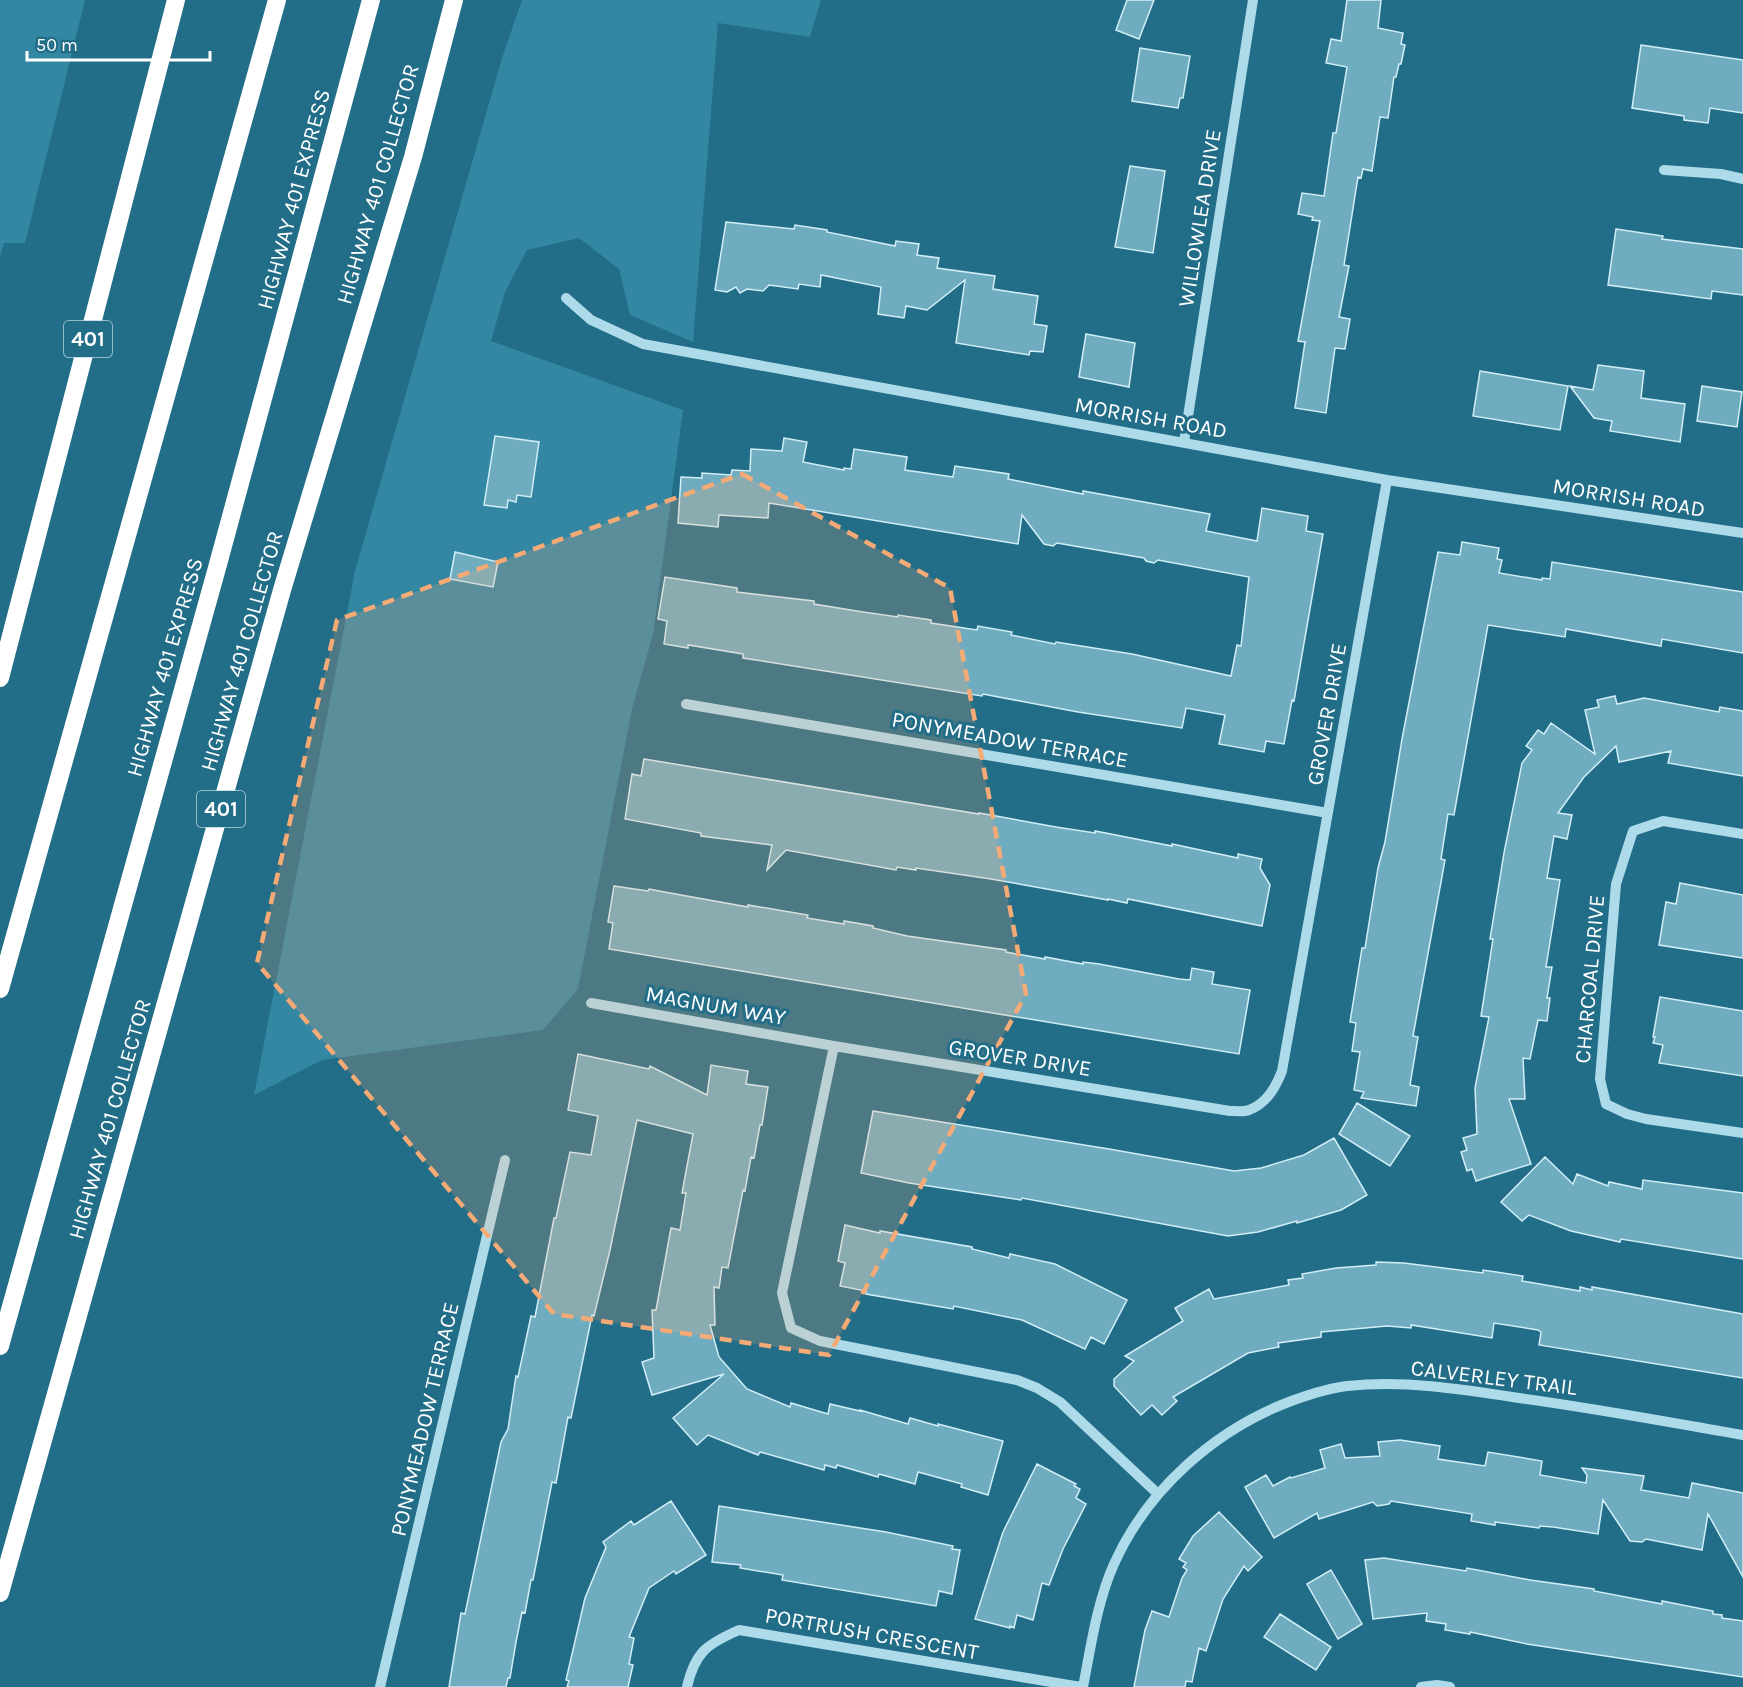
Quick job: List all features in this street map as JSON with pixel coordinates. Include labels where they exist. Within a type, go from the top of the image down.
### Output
[{"type":"highway","name":"401","points":[[0,678],[176,0]]},
{"type":"highway","points":[[268,33],[271,0]]},
{"type":"highway","points":[[0,989],[277,0]]},
{"type":"highway","name":"HIGHWAY 401 EXPRESS","points":[[0,1346],[358,54],[371,0]]},
{"type":"highway","points":[[358,54],[375,0]]},
{"type":"highway","name":"HIGHWAY 401 COLLECTOR","points":[[0,1593],[279,602],[413,157],[454,0]]},
{"type":"street","name":"WILLOWLEA DRIVE","points":[[1184,442],[1253,0]]},
{"type":"street","points":[[1664,170],[1721,174],[1743,179]]},
{"type":"street","name":"MORRISH ROAD","points":[[566,298],[591,320],[643,344],[1387,480],[1743,533]]},
{"type":"street","name":"GROVER DRIVE","points":[[834,1046],[1230,1112],[1248,1111],[1263,1102],[1276,1086],[1282,1071],[1387,480]]},
{"type":"street","name":"PONYMEADOW TERRACE","points":[[686,704],[1328,813]]},
{"type":"street","name":"CHARCOAL DRIVE","points":[[1743,834],[1663,821],[1633,831],[1616,884],[1600,1079],[1606,1104],[1627,1114],[1646,1119],[1743,1133]]},
{"type":"street","name":"MAGNUM WAY","points":[[591,1003],[834,1046]]},
{"type":"street","points":[[834,1046],[782,1293],[791,1328],[820,1341],[1017,1380],[1032,1386],[1064,1405],[1158,1494]]},
{"type":"street","name":"PONYMEADOW TERRACE","points":[[380,1687],[505,1160]]},
{"type":"street","name":"CALVERLEY TRAIL","points":[[1082,1687],[1098,1610],[1113,1565],[1132,1530],[1158,1494],[1194,1457],[1266,1410],[1317,1392],[1345,1386],[1378,1384],[1437,1386],[1545,1401],[1743,1435]]},
{"type":"street","name":"PORTRUSH CRESCENT","points":[[687,1687],[692,1666],[713,1641],[738,1630],[1082,1687]]},
{"type":"street","points":[[1421,1687],[1437,1685],[1450,1687]]},
{"type":"highlighted area","points":[[742,474],[950,588],[1026,994],[829,1355],[554,1314],[257,963],[337,620]]},
{"type":"shaded area","points":[[0,0],[85,0],[25,243],[4,243],[0,257]]},
{"type":"shaded area","points":[[522,0],[821,0],[810,37],[718,23],[693,342],[630,315],[619,269],[579,238],[527,250],[505,292],[491,341],[683,410],[653,634],[632,709],[578,989],[543,1030],[322,1060],[254,1095],[355,571],[502,58]]},
{"type":"building","points":[[1127,0],[1154,0],[1139,39],[1116,30]]},
{"type":"building","points":[[1347,0],[1381,0],[1378,28],[1403,33],[1401,44],[1405,45],[1401,64],[1394,77],[1388,118],[1380,117],[1372,171],[1363,169],[1361,178],[1358,177],[1344,265],[1349,266],[1339,317],[1350,319],[1345,349],[1335,348],[1326,413],[1295,408],[1305,342],[1298,341],[1320,221],[1298,214],[1302,193],[1324,196],[1333,133],[1336,133],[1347,67],[1326,63],[1331,39],[1341,41]]},
{"type":"building","points":[[1641,45],[1743,60],[1743,113],[1710,108],[1708,123],[1684,120],[1684,116],[1632,108]]},
{"type":"building","points":[[1140,48],[1190,56],[1183,98],[1180,98],[1178,108],[1132,101]]},
{"type":"building","points":[[1130,166],[1165,171],[1153,253],[1115,247]]},
{"type":"building","points":[[726,222],[794,229],[795,225],[895,246],[896,241],[919,244],[917,255],[939,258],[937,268],[995,276],[993,289],[1038,296],[1034,324],[1047,326],[1043,352],[1030,351],[1029,355],[956,343],[965,280],[927,310],[906,306],[904,318],[878,314],[881,287],[821,275],[820,287],[799,284],[798,289],[769,285],[763,291],[747,289],[740,293],[736,287],[727,292],[715,290]]},
{"type":"building","points":[[1616,229],[1663,236],[1662,239],[1743,249],[1743,295],[1712,291],[1711,299],[1608,285]]},
{"type":"building","points":[[1086,334],[1135,343],[1129,387],[1079,377]]},
{"type":"building","points":[[1598,365],[1644,371],[1641,398],[1685,404],[1680,442],[1610,431],[1612,421],[1594,418],[1570,386],[1593,390]]},
{"type":"building","points":[[1480,371],[1568,386],[1560,430],[1473,416]]},
{"type":"building","points":[[1702,386],[1742,392],[1737,427],[1697,421]]},
{"type":"building","points":[[495,436],[539,442],[531,497],[517,495],[516,502],[508,500],[507,508],[484,505]]},
{"type":"building","points":[[784,438],[807,442],[803,462],[844,470],[844,468],[851,469],[854,449],[907,457],[905,470],[953,477],[955,466],[1009,474],[1008,479],[1083,494],[1083,491],[1210,514],[1206,531],[1257,541],[1262,508],[1308,516],[1306,531],[1323,534],[1294,701],[1292,700],[1284,744],[1266,741],[1264,752],[1219,744],[1225,715],[1186,708],[1182,728],[983,694],[982,696],[743,658],[743,654],[688,645],[688,648],[664,644],[667,621],[658,619],[665,577],[737,588],[737,592],[814,601],[814,604],[863,612],[931,620],[931,623],[977,630],[978,626],[1012,632],[1011,635],[1055,644],[1056,642],[1132,654],[1231,676],[1237,645],[1241,646],[1249,577],[1158,560],[1154,563],[1144,558],[1057,543],[1053,546],[1044,544],[1022,515],[1018,544],[769,503],[768,518],[719,515],[718,527],[678,523],[681,477],[702,478],[702,473],[731,475],[732,470],[750,471],[751,449],[782,451]]},
{"type":"building","points":[[1462,542],[1499,548],[1497,559],[1502,560],[1499,573],[1542,580],[1542,578],[1550,579],[1552,562],[1743,592],[1743,653],[1662,639],[1661,646],[1566,629],[1565,637],[1488,625],[1454,815],[1448,814],[1441,859],[1445,860],[1413,1036],[1418,1037],[1410,1085],[1419,1087],[1416,1106],[1361,1098],[1364,1092],[1354,1090],[1360,1052],[1352,1051],[1356,1023],[1350,1022],[1362,948],[1365,948],[1438,552],[1460,555]]},
{"type":"building","points":[[455,552],[498,562],[493,587],[450,579]]},
{"type":"building","points":[[1615,696],[1617,704],[1644,698],[1719,712],[1720,707],[1743,711],[1743,776],[1668,763],[1671,751],[1619,762],[1616,746],[1584,777],[1558,813],[1572,815],[1567,839],[1554,836],[1547,878],[1560,880],[1546,967],[1552,967],[1547,998],[1550,998],[1547,1021],[1538,1020],[1530,1059],[1523,1058],[1525,1099],[1509,1099],[1531,1164],[1476,1181],[1472,1169],[1467,1171],[1461,1152],[1467,1150],[1463,1138],[1477,1134],[1475,1088],[1489,1017],[1481,1016],[1493,939],[1490,939],[1522,763],[1532,750],[1526,746],[1538,730],[1544,734],[1551,723],[1595,754],[1585,710],[1599,707],[1597,700]]},
{"type":"building","points":[[644,759],[1056,827],[1095,833],[1095,831],[1238,858],[1238,854],[1262,859],[1260,868],[1270,885],[1262,926],[1128,899],[1127,903],[916,868],[916,870],[897,867],[896,870],[786,850],[767,870],[772,845],[701,836],[701,833],[625,819],[632,774],[641,776]]},
{"type":"building","points":[[1680,883],[1743,895],[1743,958],[1659,945],[1666,902],[1676,904]]},
{"type":"building","points":[[614,886],[648,891],[649,889],[748,907],[748,905],[808,915],[807,918],[873,926],[873,928],[907,936],[1006,950],[1006,952],[1045,959],[1045,957],[1083,964],[1083,962],[1099,964],[1179,979],[1190,980],[1192,968],[1214,972],[1212,984],[1250,990],[1239,1054],[609,949],[613,923],[608,922]]},
{"type":"building","points":[[1660,997],[1743,1011],[1743,1076],[1659,1063],[1663,1045],[1653,1043],[1655,1037],[1653,1037]]},
{"type":"building","points":[[578,1054],[649,1069],[650,1066],[707,1095],[711,1065],[748,1071],[746,1084],[768,1087],[762,1125],[760,1125],[754,1158],[751,1157],[745,1191],[743,1190],[728,1268],[722,1267],[719,1288],[714,1287],[715,1325],[710,1325],[719,1357],[747,1389],[790,1407],[791,1403],[828,1414],[830,1404],[908,1424],[910,1418],[1003,1441],[988,1495],[961,1487],[962,1484],[918,1472],[915,1484],[879,1474],[878,1477],[837,1465],[836,1468],[825,1465],[824,1470],[760,1452],[758,1455],[708,1435],[697,1445],[673,1418],[724,1374],[652,1395],[642,1362],[654,1358],[652,1310],[656,1310],[671,1228],[680,1230],[686,1193],[682,1193],[693,1134],[637,1120],[571,1418],[568,1417],[556,1483],[552,1482],[533,1580],[531,1580],[525,1613],[522,1612],[510,1678],[508,1678],[506,1687],[449,1687],[461,1613],[465,1614],[501,1442],[508,1429],[516,1376],[518,1377],[531,1316],[535,1317],[554,1218],[556,1218],[570,1152],[591,1155],[598,1116],[568,1110]]},
{"type":"building","points":[[1357,1103],[1410,1136],[1390,1166],[1339,1134]]},
{"type":"building","points":[[873,1111],[1234,1171],[1261,1168],[1304,1155],[1334,1138],[1367,1195],[1341,1210],[1297,1223],[1297,1221],[1258,1232],[1228,1236],[1022,1198],[1021,1200],[909,1183],[861,1173]]},
{"type":"building","points":[[1545,1157],[1573,1184],[1577,1174],[1608,1186],[1609,1182],[1642,1189],[1643,1180],[1743,1193],[1743,1259],[1621,1239],[1620,1242],[1571,1231],[1529,1215],[1522,1221],[1501,1202]]},
{"type":"building","points":[[845,1225],[880,1233],[880,1231],[972,1247],[972,1249],[1009,1258],[1010,1254],[1055,1264],[1127,1300],[1104,1344],[1091,1337],[1085,1349],[1022,1320],[954,1306],[953,1309],[866,1294],[866,1291],[840,1286],[845,1263],[838,1261]]},
{"type":"building","points":[[1376,1262],[1404,1263],[1483,1273],[1483,1270],[1523,1276],[1522,1281],[1580,1291],[1580,1287],[1592,1290],[1592,1287],[1743,1314],[1743,1378],[1539,1345],[1541,1332],[1538,1330],[1494,1323],[1492,1338],[1411,1325],[1411,1328],[1387,1326],[1321,1332],[1321,1337],[1278,1343],[1279,1347],[1248,1353],[1173,1397],[1177,1401],[1162,1415],[1152,1405],[1141,1415],[1114,1386],[1114,1379],[1134,1361],[1125,1356],[1183,1321],[1175,1308],[1209,1289],[1214,1299],[1289,1285],[1288,1280],[1303,1278],[1302,1274],[1336,1268],[1376,1265]]},
{"type":"building","points":[[1400,1440],[1440,1446],[1438,1459],[1485,1466],[1488,1452],[1542,1461],[1540,1475],[1586,1483],[1587,1475],[1582,1468],[1644,1476],[1641,1490],[1689,1498],[1692,1483],[1743,1493],[1743,1577],[1708,1514],[1702,1550],[1646,1539],[1642,1542],[1630,1541],[1603,1500],[1598,1534],[1553,1527],[1540,1526],[1539,1528],[1495,1522],[1495,1525],[1471,1521],[1472,1514],[1391,1501],[1389,1504],[1377,1506],[1373,1502],[1319,1519],[1317,1513],[1274,1538],[1245,1487],[1266,1475],[1273,1486],[1290,1477],[1325,1468],[1320,1450],[1341,1444],[1345,1458],[1380,1456],[1378,1442]]},
{"type":"building","points":[[1037,1464],[1076,1484],[1074,1486],[1080,1489],[1076,1498],[1086,1504],[1063,1549],[1049,1585],[1042,1583],[1033,1620],[1017,1615],[1014,1628],[1010,1626],[1010,1628],[975,1619],[1003,1532]]},
{"type":"building","points":[[671,1501],[706,1555],[676,1574],[674,1571],[649,1588],[629,1637],[634,1638],[629,1664],[633,1665],[628,1687],[567,1687],[569,1681],[566,1680],[585,1598],[606,1547],[603,1542],[631,1521],[634,1525]]},
{"type":"building","points":[[719,1506],[886,1532],[953,1546],[952,1549],[960,1550],[952,1594],[939,1591],[936,1606],[782,1580],[783,1575],[740,1568],[741,1565],[712,1562]]},
{"type":"building","points":[[1219,1512],[1262,1557],[1248,1571],[1244,1566],[1223,1599],[1206,1651],[1199,1648],[1192,1682],[1186,1681],[1185,1687],[1134,1687],[1145,1630],[1152,1611],[1169,1617],[1182,1578],[1187,1570],[1183,1567],[1186,1563],[1179,1559],[1193,1536]]},
{"type":"building","points":[[1384,1558],[1466,1571],[1467,1568],[1594,1589],[1594,1591],[1662,1604],[1662,1601],[1713,1611],[1713,1614],[1722,1615],[1722,1618],[1743,1621],[1743,1677],[1527,1644],[1470,1632],[1470,1634],[1445,1630],[1446,1624],[1426,1621],[1427,1613],[1373,1619],[1365,1560]]},
{"type":"building","points":[[1331,1570],[1362,1624],[1338,1639],[1307,1584]]},
{"type":"building","points":[[1280,1614],[1331,1647],[1316,1670],[1264,1637]]}]
